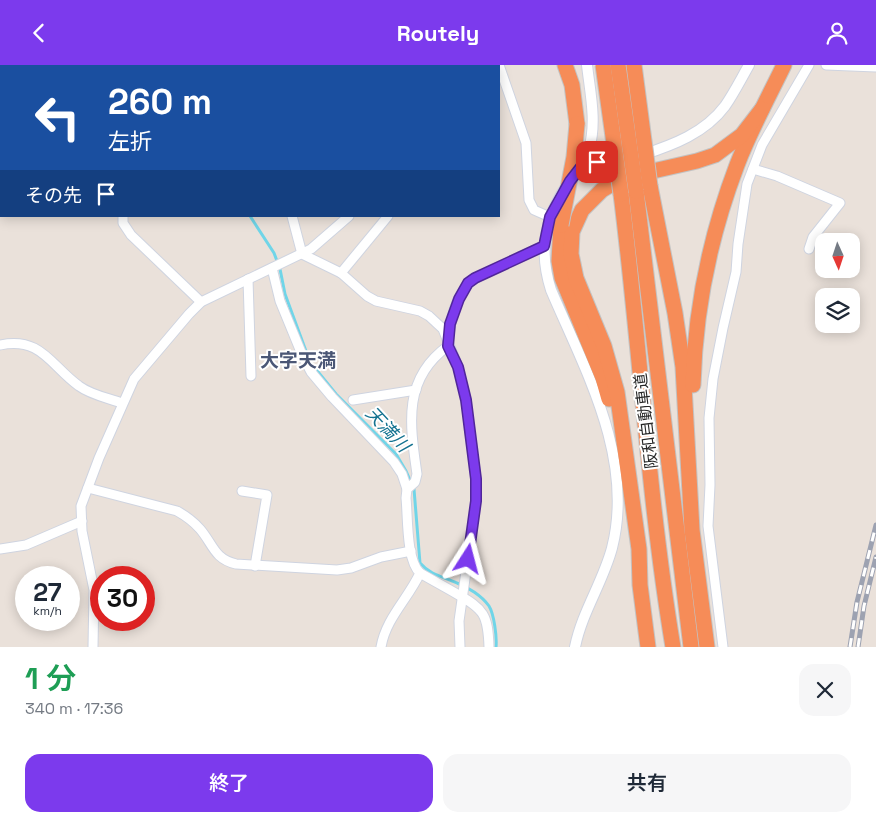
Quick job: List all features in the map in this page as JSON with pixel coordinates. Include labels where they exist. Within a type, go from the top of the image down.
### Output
[{"type":"highway","points":[[565,65],[572,85],[576,124],[574,157],[555,221],[559,261],[562,278],[603,378],[618,427],[630,478]]},
{"type":"highway","name":"阪和自動車道","points":[[603,65],[635,311],[660,563],[673,647]]},
{"type":"highway","points":[[618,65],[643,188],[675,313],[683,367],[692,529],[707,647]]},
{"type":"highway","points":[[634,65],[643,188]]},
{"type":"highway","points":[[690,475],[693,368],[701,290],[715,235],[737,165],[784,65]]},
{"type":"highway","points":[[648,647],[640,585],[639,549],[617,391],[604,346],[585,304],[572,262],[572,232],[582,210],[602,190],[617,181],[715,155],[742,135],[762,109]]},
{"type":"highway","name":"阪和自動車道","points":[[643,188],[691,647]]},
{"type":"street","points":[[575,647],[583,621],[612,548],[618,498],[613,457],[601,407],[551,291],[546,271],[544,246],[570,181],[584,163],[590,144],[593,123],[587,65]]},
{"type":"street","points":[[584,163],[610,161],[640,155],[676,142],[697,131],[714,118],[725,106],[749,65]]},
{"type":"street","points":[[723,647],[708,533],[709,418],[713,379],[736,272],[743,204],[753,169],[762,145],[808,65]]},
{"type":"street","points":[[826,65],[876,67]]},
{"type":"street","points":[[500,68],[526,143],[529,200],[534,210],[555,221]]},
{"type":"street","points":[[753,169],[777,176],[840,203],[813,237],[809,249]]},
{"type":"street","points":[[122,217],[123,223],[131,235],[201,302]]},
{"type":"street","points":[[292,217],[302,254],[341,273],[361,291],[376,301],[411,308],[429,316],[443,329],[448,346],[458,367],[466,400],[476,479],[476,501],[458,629],[460,647]]},
{"type":"street","points":[[93,647],[94,590],[82,531],[82,506],[122,403],[134,379],[189,313],[201,302],[302,254],[321,242],[348,217]]},
{"type":"street","points":[[341,273],[387,217]]},
{"type":"street","points":[[407,489],[415,482],[417,475],[411,419],[416,390],[426,365],[448,346],[453,312],[468,283],[544,246]]},
{"type":"street","points":[[273,268],[280,301],[311,372],[332,397],[394,462],[402,474],[407,489],[406,498],[413,564],[420,573],[463,595],[475,604],[484,616],[487,625],[489,647]]},
{"type":"street","points":[[248,279],[251,376]]},
{"type":"street","points":[[0,345],[16,343],[31,346],[52,360],[83,389],[122,403]]},
{"type":"street","points":[[353,400],[416,390]]},
{"type":"street","points":[[88,488],[177,511],[194,523],[221,559],[236,565],[337,570],[351,568],[381,557],[411,551]]},
{"type":"street","points":[[242,491],[267,495],[255,566]]},
{"type":"street","points":[[0,549],[26,545],[82,521]]},
{"type":"street","points":[[381,647],[388,623],[420,573]]},
{"type":"waterway","name":"天満川","points":[[251,217],[274,253],[280,269],[285,294],[310,362],[336,394],[396,454],[406,471],[414,489],[420,563],[433,573],[470,589],[486,602],[494,620],[496,647]]},
{"type":"railway","points":[[850,647],[857,602],[876,525]]},
{"type":"railway","points":[[858,647],[864,606],[876,557]]},
{"type":"district","name":"大字天満","points":[[298,360]]},
{"type":"route","points":[[468,559],[476,501],[476,479],[466,400],[458,367],[448,346],[453,312],[468,283],[544,246],[550,217],[561,195],[584,163],[597,162]]}]
